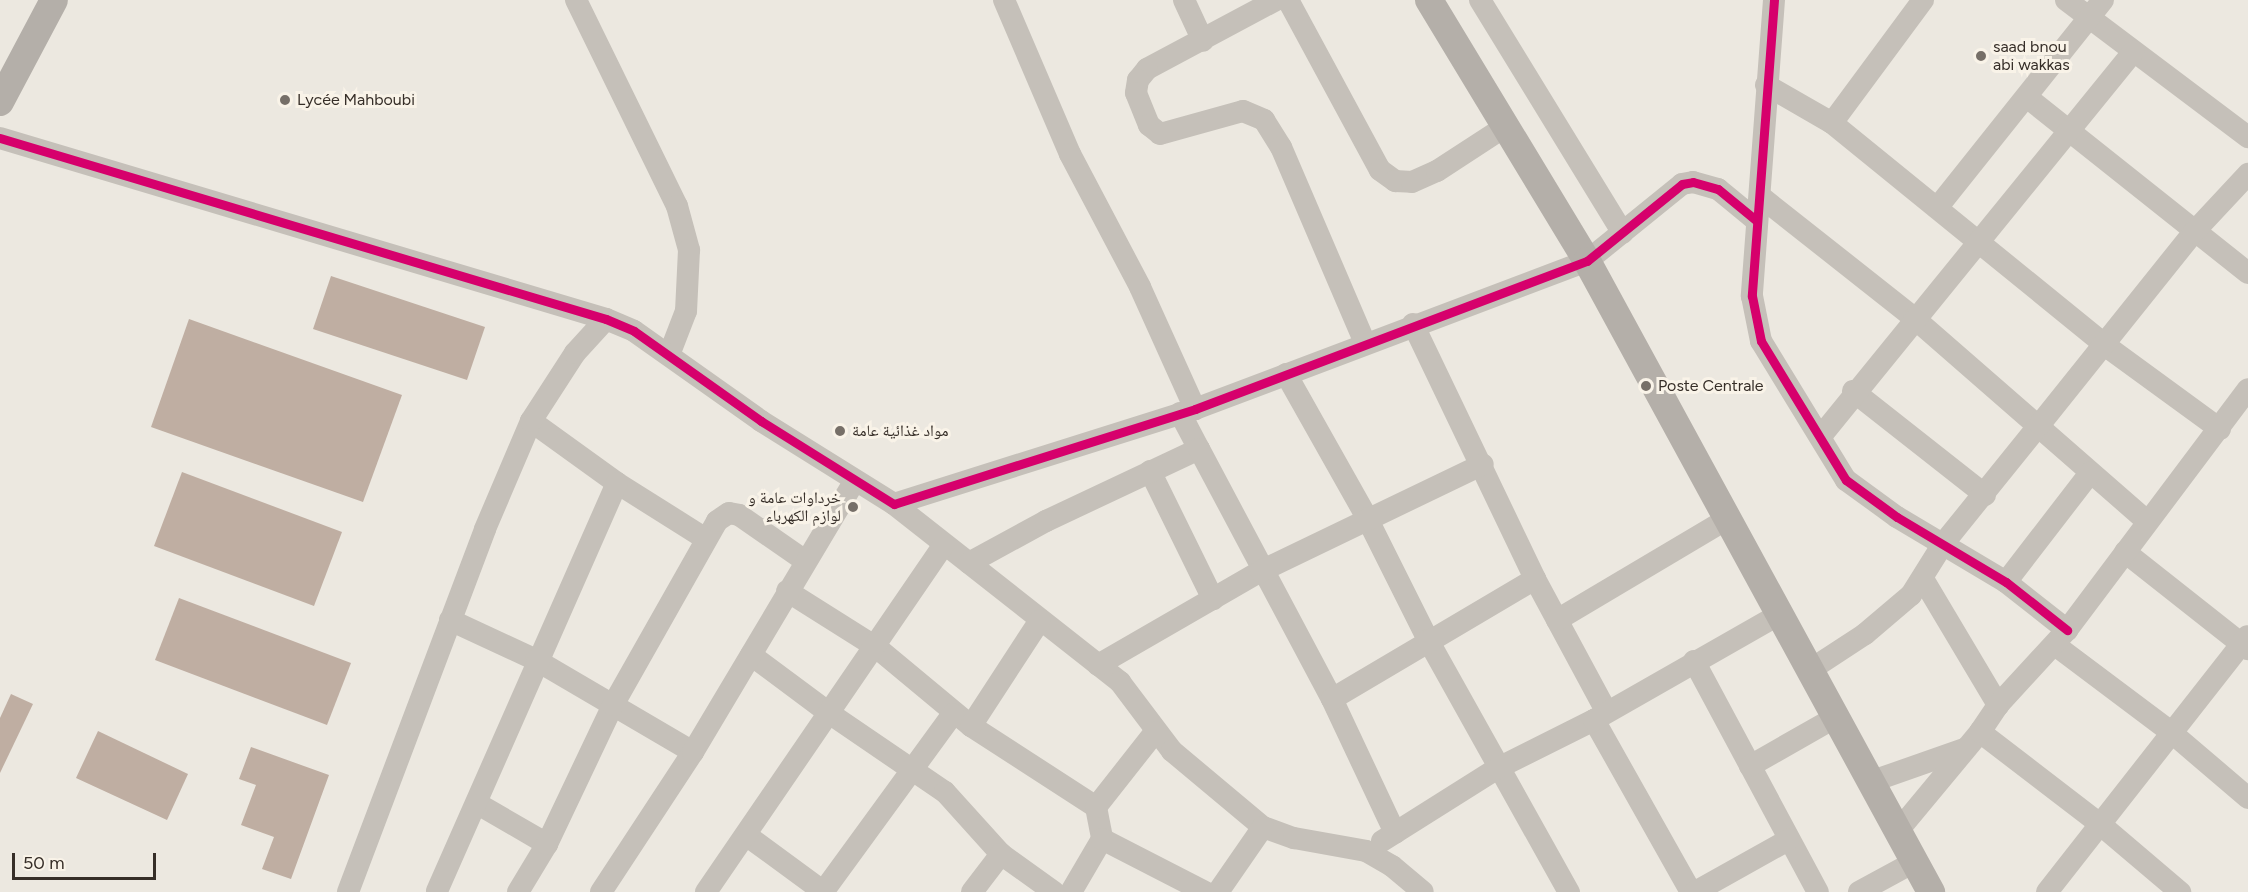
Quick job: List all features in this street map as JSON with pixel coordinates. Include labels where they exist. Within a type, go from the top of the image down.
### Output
[{"type":"main road","points":[[0,102],[54,0]]},
{"type":"main road","points":[[1429,0],[1503,128],[1587,261],[1780,614],[1834,718],[1931,892]]},
{"type":"street","points":[[576,0],[677,206],[689,250],[686,311],[669,355]]},
{"type":"street","points":[[1004,0],[1070,153],[1140,287],[1199,449],[1261,571],[1332,699],[1395,833]]},
{"type":"street","points":[[1184,0],[1203,41]]},
{"type":"street","points":[[1276,0],[1147,69],[1138,80],[1136,93],[1149,125],[1154,131],[1169,134],[1243,111],[1264,120],[1281,147],[1365,343]]},
{"type":"street","points":[[1288,0],[1380,170],[1395,181],[1412,182],[1437,171],[1503,128]]},
{"type":"street","points":[[1480,0],[1623,233]]},
{"type":"street","points":[[1774,0],[1752,296],[1755,326],[1846,480],[1943,544],[2006,582],[2061,637],[2248,798]]},
{"type":"street","points":[[1832,123],[1923,0]]},
{"type":"street","points":[[2066,0],[2097,8],[2133,52],[2248,137]]},
{"type":"street","points":[[1937,208],[2028,98],[2097,8]]},
{"type":"street","points":[[1821,436],[1853,391],[2071,130],[2133,52]]},
{"type":"street","points":[[1766,85],[1832,123],[2106,346],[2220,429]]},
{"type":"street","points":[[2028,98],[2071,130],[2193,233],[2248,273]]},
{"type":"street","points":[[0,138],[606,319],[669,355],[854,482],[894,504],[1120,682],[1155,732],[1205,781],[1263,827],[1294,838],[1366,851],[1392,866],[1423,892]]},
{"type":"street","points":[[1810,670],[1898,609],[1923,579],[1943,544],[2106,346],[2193,233],[2248,174]]},
{"type":"street","points":[[894,504],[1187,411],[1413,324],[1587,261],[1672,192],[1693,182],[1718,189],[1757,221]]},
{"type":"street","points":[[1761,197],[1914,318],[2040,424],[2090,473],[2147,521]]},
{"type":"street","points":[[348,892],[450,620],[531,421],[574,353],[606,319]]},
{"type":"street","points":[[1413,324],[1483,465],[1535,579],[1557,620],[1600,716],[1693,892],[1788,840]]},
{"type":"street","points":[[1286,374],[1366,518],[1428,640],[1569,892]]},
{"type":"street","points":[[1897,832],[1980,732],[1998,705],[2061,637],[2248,389]]},
{"type":"street","points":[[1853,391],[1985,495]]},
{"type":"street","points":[[531,421],[617,483],[706,539]]},
{"type":"street","points":[[969,563],[1150,471],[1199,449]]},
{"type":"street","points":[[1098,665],[1261,571],[1366,518],[1483,465]]},
{"type":"street","points":[[1150,471],[1213,599]]},
{"type":"street","points":[[2006,582],[2090,473]]},
{"type":"street","points":[[601,892],[693,752],[804,560],[854,482]]},
{"type":"street","points":[[437,891],[478,804],[536,660],[617,483]]},
{"type":"street","points":[[518,892],[547,844],[613,705],[706,539],[724,514],[733,513],[804,560]]},
{"type":"street","points":[[1557,620],[1727,519]]},
{"type":"street","points":[[713,890],[746,835],[944,545]]},
{"type":"street","points":[[2047,892],[2246,643],[2125,552]]},
{"type":"street","points":[[1332,699],[1428,640],[1535,579]]},
{"type":"street","points":[[1923,579],[1998,705]]},
{"type":"street","points":[[787,591],[876,647],[962,720],[1096,807],[1102,839],[1071,892]]},
{"type":"street","points":[[1366,851],[1498,768],[1600,716],[1780,614]]},
{"type":"street","points":[[450,620],[536,660],[693,752]]},
{"type":"street","points":[[746,835],[824,892],[914,769],[962,720],[1040,620]]},
{"type":"street","points":[[751,655],[828,713],[945,792],[1001,854],[1054,892]]},
{"type":"street","points":[[1694,662],[1818,892]]},
{"type":"street","points":[[1750,766],[1834,718]]},
{"type":"street","points":[[1096,807],[1155,732]]},
{"type":"street","points":[[1980,732],[2102,825],[2180,892]]},
{"type":"street","points":[[1870,782],[1965,749]]},
{"type":"street","points":[[478,804],[547,844]]},
{"type":"street","points":[[1218,892],[1263,827]]},
{"type":"street","points":[[1102,839],[1205,892]]},
{"type":"street","points":[[972,892],[1001,854]]},
{"type":"street","points":[[1859,892],[1914,862]]},
{"type":"building","points":[[331,276],[485,327],[467,380],[313,329]]},
{"type":"building","points":[[189,319],[402,395],[363,502],[151,427]]},
{"type":"building","points":[[182,472],[342,532],[314,606],[154,546]]},
{"type":"building","points":[[179,598],[351,663],[327,725],[155,660]]},
{"type":"building","points":[[11,694],[33,704],[0,773],[0,718]]},
{"type":"building","points":[[98,731],[188,774],[167,820],[76,778]]},
{"type":"building","points":[[251,747],[329,775],[291,879],[262,869],[274,837],[241,825],[256,785],[239,779]]},
{"type":"cycle path","points":[[1774,0],[1752,296],[1761,341],[1846,480],[1897,517],[2006,582],[2067,630]]},
{"type":"cycle path","points":[[0,138],[606,319],[634,331],[761,421],[894,504],[1195,409],[1587,261],[1682,184],[1693,182],[1718,189],[1757,221]]},
{"type":"place","name":"saad bnou abi wakkas","points":[[1981,56]]},
{"type":"place","name":"Lycée Mahboubi","points":[[285,100]]},
{"type":"place","name":"Poste Centrale","points":[[1646,386]]},
{"type":"place","name":"مواد غذائية عامة","points":[[840,431]]},
{"type":"place","name":"خرداوات عامة و لوازم الكهرباء","points":[[853,507]]}]
